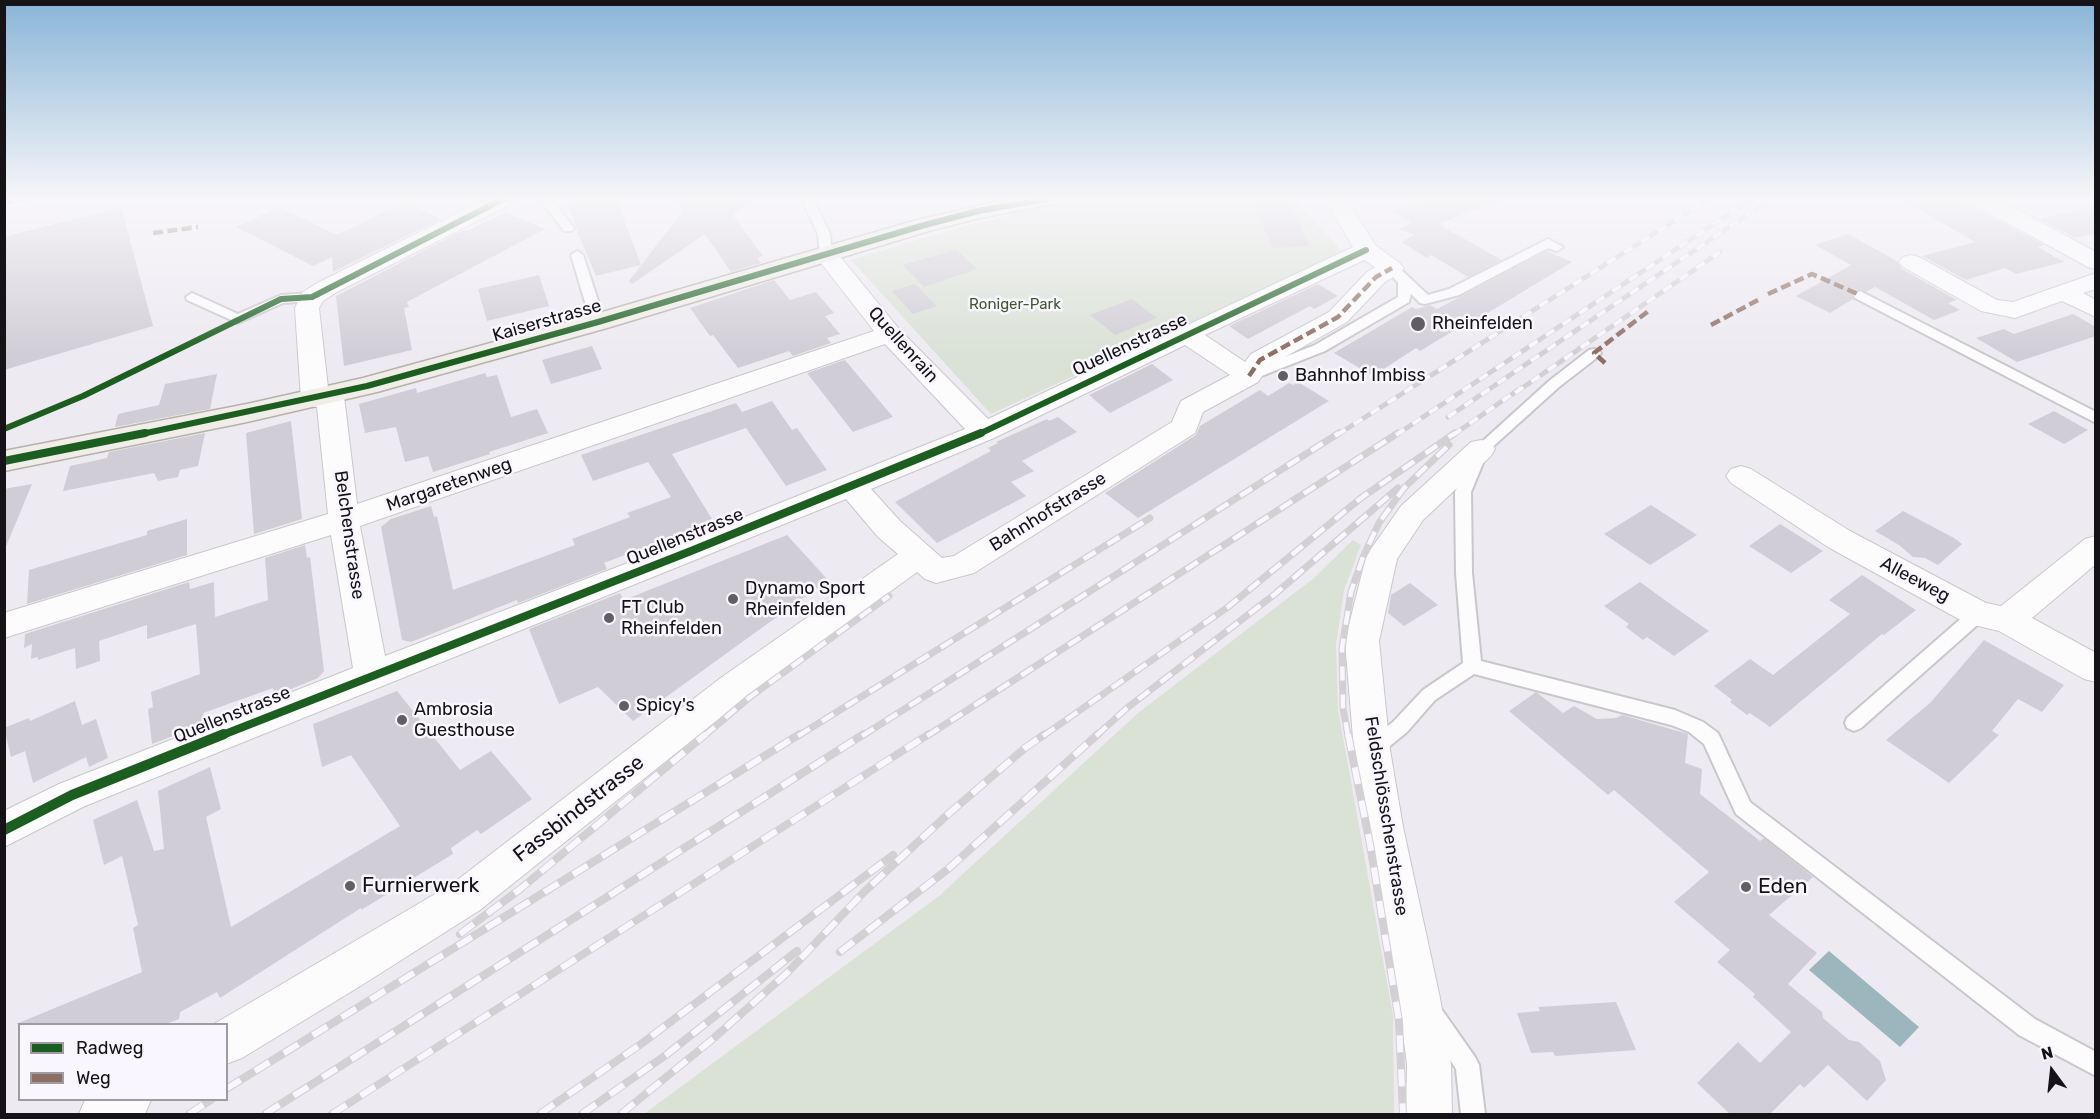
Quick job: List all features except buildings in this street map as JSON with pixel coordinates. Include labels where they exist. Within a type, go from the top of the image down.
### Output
[{"type":"main road","name":"Kaiserstrasse","points":[[4,461],[322,397],[598,322],[839,250]]},
{"type":"street","points":[[312,297],[327,287],[401,250]]},
{"type":"street","points":[[1366,250],[1392,268]]},
{"type":"street","name":"Quellenstrasse","points":[[4,830],[72,795],[371,675],[503,626],[984,432],[1259,298],[1366,250]]},
{"type":"street","points":[[2074,250],[2096,262]]},
{"type":"street","name":"Quellenrain","points":[[826,254],[890,334],[984,432]]},
{"type":"street","points":[[1911,262],[1990,306],[2015,310],[2096,280]]},
{"type":"street","name":"Bahnhofstrasse","points":[[852,487],[889,529],[936,572],[963,565],[1185,427],[1191,407],[1249,376],[1260,360],[1338,318],[1376,277],[1392,268]]},
{"type":"street","points":[[2065,293],[2096,310]]},
{"type":"street","name":"Belchenstrasse","points":[[312,297],[307,308],[371,675]]},
{"type":"street","name":"Margaretenweg","points":[[4,626],[344,520],[890,334]]},
{"type":"street","points":[[1187,335],[1249,376]]},
{"type":"street","name":"Feldschlösschenstrasse","points":[[1429,1114],[1429,1064],[1419,998],[1384,828],[1372,750],[1362,641],[1382,557],[1412,513],[1481,449]]},
{"type":"street","name":"Alleeweg","points":[[1742,476],[1839,539],[2096,669]]},
{"type":"street","points":[[1992,617],[2096,547]]},
{"type":"street","name":"Fassbindstrasse","points":[[228,1041],[466,897],[734,687],[918,556]]},
{"type":"street","points":[[102,1114],[126,1101]]},
{"type":"lane","points":[[1392,268],[1425,300],[1454,292],[1534,250]]},
{"type":"lane","points":[[577,255],[598,322]]},
{"type":"lane","points":[[1860,296],[2096,418]]},
{"type":"lane","points":[[192,297],[237,319],[281,299],[312,297]]},
{"type":"lane","points":[[1472,666],[1464,573],[1463,492],[1481,449],[1554,384],[1594,353]]},
{"type":"lane","points":[[1854,723],[1992,617]]},
{"type":"lane","points":[[1372,750],[1400,728],[1429,695],[1472,666],[1629,704],[1696,727],[1711,739],[1743,808],[2027,1027],[2096,1065]]},
{"type":"lane","points":[[1419,998],[1467,1065],[1473,1114]]},
{"type":"green space","name":"Roniger-Park","points":[[883,250],[1343,252],[991,414],[851,260]]},
{"type":"green space","points":[[1353,540],[1361,545],[1344,590],[1336,645],[1338,709],[1393,1016],[1394,1114],[644,1114],[939,896],[1138,713],[1314,578]]},
{"type":"water","points":[[1829,951],[1919,1027],[1900,1047],[1809,970]]},
{"type":"railway","points":[[1337,435],[1628,250]]},
{"type":"railway","points":[[1396,435],[1674,250]]},
{"type":"railway","points":[[1448,417],[1695,250]]},
{"type":"railway","points":[[1515,393],[1720,252]]},
{"type":"railway","points":[[1453,435],[1521,388]]},
{"type":"railway","points":[[862,736],[1339,433]]},
{"type":"railway","points":[[927,736],[1398,433]]},
{"type":"railway","points":[[1043,736],[1228,607],[1361,498],[1455,433]]},
{"type":"railway","points":[[1348,736],[1343,708],[1342,648],[1351,592],[1363,557],[1379,523],[1404,488],[1449,445]]},
{"type":"railway","points":[[1096,736],[1127,708],[1275,594],[1398,488]]},
{"type":"railway","points":[[798,736],[1150,518]]},
{"type":"railway","points":[[704,736],[750,697],[889,596]]},
{"type":"railway","points":[[460,934],[519,890],[706,734]]},
{"type":"railway","points":[[228,1088],[800,734]]},
{"type":"railway","points":[[265,1114],[864,734]]},
{"type":"railway","points":[[332,1114],[929,734]]},
{"type":"railway","points":[[621,1114],[714,1038],[787,973],[865,891],[946,816],[1025,748],[1045,734]]},
{"type":"railway","points":[[840,952],[948,869],[1098,734]]},
{"type":"railway","points":[[1348,734],[1370,844],[1399,1021],[1403,1114]]},
{"type":"railway","points":[[540,1114],[641,1044],[893,855]]},
{"type":"railway","points":[[582,1114],[666,1055],[797,951]]},
{"type":"railway","points":[[189,1114],[209,1101]]},
{"type":"marked path","points":[[1249,376],[1260,360],[1338,317],[1376,277],[1392,268]]},
{"type":"marked path","points":[[1768,294],[1812,274],[1860,295]]},
{"type":"marked path","points":[[1711,325],[1758,300]]},
{"type":"marked path","points":[[1605,363],[1594,353],[1651,309]]},
{"type":"cycle path","points":[[4,429],[83,396],[281,299],[312,297],[401,250]]},
{"type":"cycle path","points":[[4,461],[247,413],[367,386],[598,322],[840,250]]},
{"type":"cycle path","points":[[4,830],[72,795],[371,675],[691,551],[984,432],[1366,250]]},
{"type":"place","name":"Rheinfelden","points":[[1418,324]]},
{"type":"place","name":"Bahnhof Imbiss","points":[[1283,376]]},
{"type":"place","name":"Dynamo Sport Rheinfelden","points":[[733,599]]},
{"type":"place","name":"FT Club Rheinfelden","points":[[609,618]]},
{"type":"place","name":"Spicy's","points":[[624,706]]},
{"type":"place","name":"Ambrosia Guesthouse","points":[[402,720]]},
{"type":"place","name":"Furnierwerk","points":[[350,886]]},
{"type":"place","name":"Eden","points":[[1746,887]]}]
